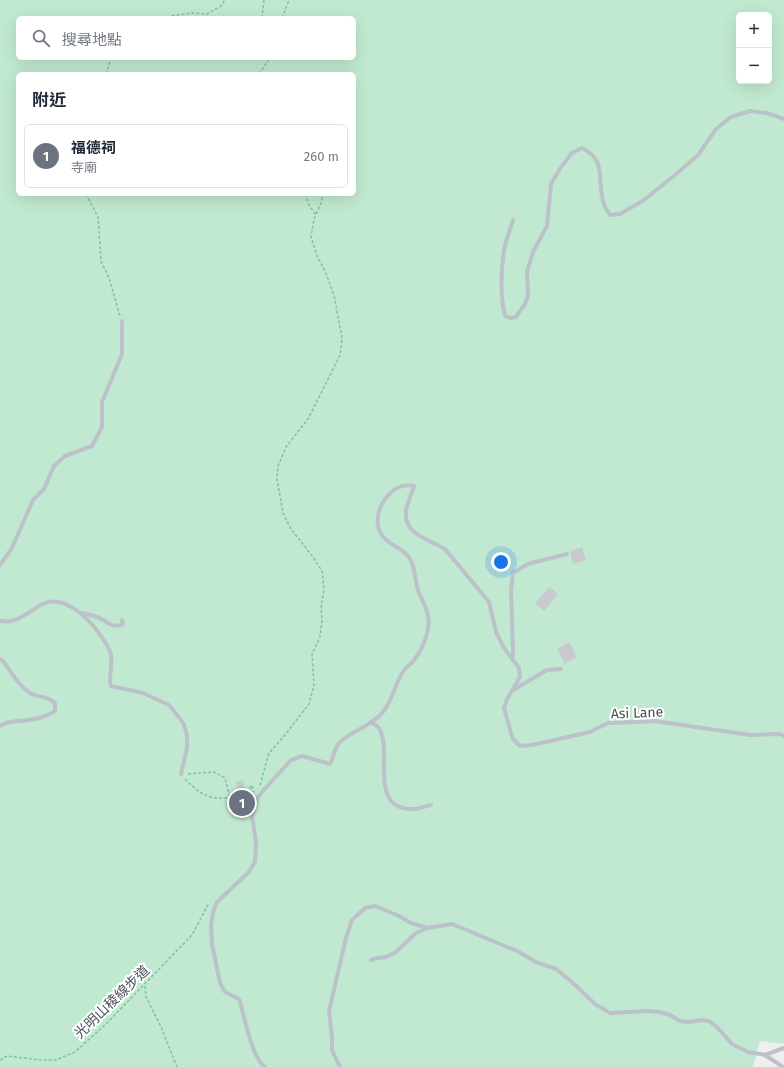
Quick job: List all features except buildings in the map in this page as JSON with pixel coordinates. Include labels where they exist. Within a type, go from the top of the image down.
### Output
[{"type":"lane","points":[[513,220],[504,249],[502,271],[505,316],[510,318],[516,317],[525,304],[528,296],[527,272],[529,264],[538,241],[547,226],[551,184],[561,167],[572,154],[582,148],[590,152],[597,159],[604,204],[610,215],[620,214],[644,200],[686,165],[698,154],[716,128],[731,117],[750,111],[767,113],[784,119]]},
{"type":"lane","points":[[0,565],[12,548],[33,500],[44,489],[54,466],[65,456],[92,446],[102,427],[102,402],[122,354],[122,321]]},
{"type":"lane","points":[[265,1067],[262,1065],[252,1046],[239,999],[225,992],[220,983],[212,944],[213,912],[217,902],[248,874],[255,862],[256,842],[252,816],[257,799],[290,760],[302,756],[330,764],[339,743],[379,716],[388,704],[402,672],[415,659],[423,643],[428,627],[428,616],[418,589],[411,562],[407,555],[384,539],[377,524],[383,502],[390,492],[396,488],[408,484],[414,486],[406,509],[406,519],[410,528],[418,535],[445,549],[489,602],[496,632],[504,648],[519,668],[520,677],[512,690]]},
{"type":"lane","points":[[512,659],[511,591],[513,573],[528,564],[567,554]]},
{"type":"lane","points":[[0,621],[4,622],[16,619],[31,612],[39,605],[49,602],[67,604],[80,612],[90,621],[108,647],[111,654],[111,686],[143,693],[169,705],[184,724],[187,736],[187,748],[181,774]]},
{"type":"lane","points":[[80,612],[98,617],[115,626],[123,624],[122,620]]},
{"type":"lane","points":[[0,659],[4,662],[24,689],[32,694],[49,698],[55,703],[55,711],[37,719],[13,721],[0,726]]},
{"type":"lane","points":[[512,690],[547,670],[561,668]]},
{"type":"lane","name":"Asi Lane","points":[[512,690],[504,708],[510,733],[513,739],[520,746],[532,746],[590,732],[608,723],[649,721],[750,735],[780,734],[784,736]]},
{"type":"lane","points":[[371,722],[380,730],[384,742],[384,779],[390,802],[398,806],[412,809],[431,805]]},
{"type":"lane","points":[[340,1067],[332,1050],[329,1011],[346,938],[352,920],[365,908],[375,906],[400,916],[411,923],[428,928]]},
{"type":"lane","points":[[371,960],[386,957],[396,952],[416,933],[428,928],[452,924],[517,951],[536,962],[556,969],[595,1004],[610,1013],[647,1011],[660,1012],[670,1015],[680,1021],[709,1021],[717,1027],[732,1044],[748,1052],[765,1056],[783,1067]]},
{"type":"lane","points":[[765,1056],[784,1048]]},
{"type":"path","points":[[172,16],[192,13],[207,14],[220,6],[224,0]]},
{"type":"path","points":[[262,16],[264,0]]},
{"type":"path","points":[[283,16],[289,0]]},
{"type":"path","points":[[107,72],[110,60]]},
{"type":"path","points":[[260,72],[269,60]]},
{"type":"path","points":[[87,196],[98,217],[101,261],[109,278],[122,321]]},
{"type":"path","points":[[306,196],[309,205],[316,215]]},
{"type":"path","points":[[260,782],[269,753],[309,704],[314,685],[312,654],[320,637],[322,620],[321,609],[324,589],[322,571],[313,556],[291,530],[283,513],[277,479],[278,466],[286,447],[308,419],[340,355],[342,338],[334,295],[325,271],[317,256],[311,237],[316,215],[322,201],[322,196]]},
{"type":"path","points":[[181,774],[214,772],[225,778],[230,798]]},
{"type":"path","points":[[181,774],[195,789],[213,799],[230,798],[246,794],[252,785],[257,799]]},
{"type":"path","name":"光明山稜線步道","points":[[0,1060],[7,1056],[41,1060],[56,1060],[75,1052],[106,1024],[192,935],[207,905]]},
{"type":"path","points":[[144,985],[146,997],[161,1027],[177,1067]]},
{"type":"green space","points":[[0,0],[784,0],[784,1044],[760,1041],[753,1067],[0,1067]]},
{"type":"place","name":"福德祠","points":[[242,803]]}]
